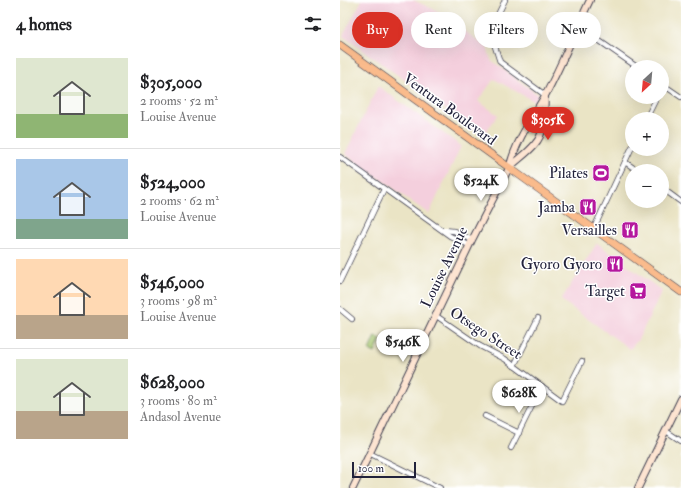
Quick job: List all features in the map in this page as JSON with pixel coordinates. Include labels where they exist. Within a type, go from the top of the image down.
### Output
[{"type":"main road","name":"Ventura Boulevard","points":[[340,45],[681,292]]},
{"type":"street","points":[[505,0],[490,31],[497,48],[500,62],[545,95]]},
{"type":"street","name":"Louise Avenue","points":[[584,12],[590,0]]},
{"type":"street","points":[[601,42],[627,60]]},
{"type":"street","name":"Louise Avenue","points":[[353,488],[470,243],[509,168],[526,127],[545,95],[567,48]]},
{"type":"street","points":[[669,89],[681,97]]},
{"type":"street","name":"Louise Avenue","points":[[509,168],[532,148],[539,139],[543,127],[545,95]]},
{"type":"street","points":[[594,228],[628,156]]},
{"type":"street","points":[[340,157],[444,230],[454,231],[470,243]]},
{"type":"street","points":[[340,281],[384,189]]},
{"type":"street","points":[[669,193],[681,202]]},
{"type":"street","points":[[340,310],[352,319]]},
{"type":"street","name":"Otsego Street","points":[[435,315],[514,366],[562,401],[582,361]]},
{"type":"street","points":[[514,366],[538,318]]},
{"type":"street","points":[[512,448],[542,386]]},
{"type":"street","points":[[638,488],[681,399]]},
{"type":"street","points":[[484,416],[519,433]]},
{"type":"street","points":[[666,430],[681,441]]},
{"type":"street","points":[[369,453],[440,488]]},
{"type":"shaded area","points":[[362,0],[413,0],[433,9],[437,12],[411,12],[411,48],[466,48],[466,32],[474,38],[474,48],[487,48],[491,60],[538,95],[535,102],[494,79],[478,101],[498,115],[483,136],[360,48],[403,48],[403,12],[356,12]]},
{"type":"shaded area","points":[[352,19],[352,42],[343,36]]},
{"type":"shaded area","points":[[378,86],[461,146],[429,214],[345,154]]},
{"type":"shaded area","points":[[597,243],[662,291],[638,340],[630,349],[561,300]]},
{"type":"green space","points":[[375,336],[381,339],[375,353],[369,350]]},
{"type":"place","name":"Pilates","points":[[601,173]]},
{"type":"place","name":"Jamba","points":[[588,207]]},
{"type":"place","name":"Versailles","points":[[630,230]]},
{"type":"place","name":"Gyoro Gyoro","points":[[615,264]]},
{"type":"place","name":"Target","points":[[638,291]]}]
